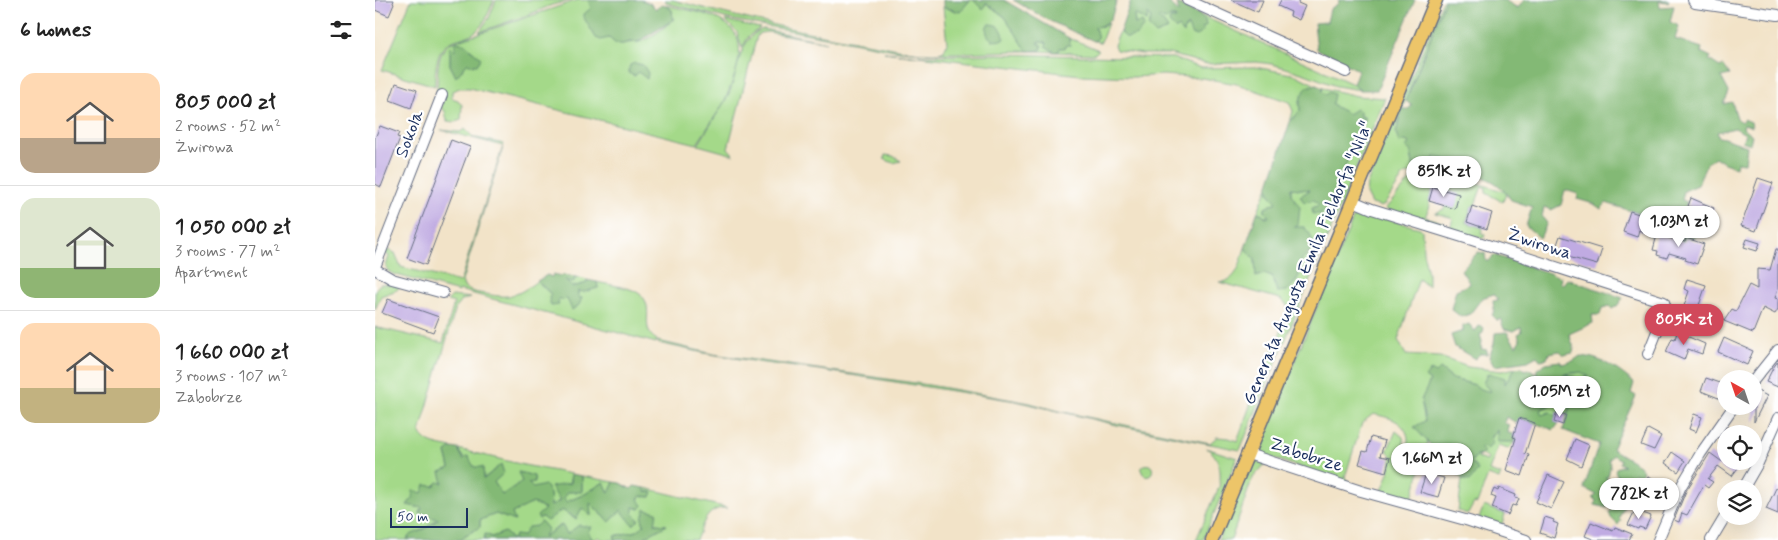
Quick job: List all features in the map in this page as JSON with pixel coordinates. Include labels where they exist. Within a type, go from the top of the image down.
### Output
[{"type":"main road","name":"Generała Augusta Emila Fieldorfa \"Nila\"","points":[[1212,540],[1436,0]]},
{"type":"street","points":[[1187,0],[1346,72]]},
{"type":"street","points":[[1693,0],[1695,3],[1778,15]]},
{"type":"street","name":"Sokola","points":[[375,268],[441,95]]},
{"type":"street","name":"Żwirowa","points":[[1353,200],[1372,209],[1664,302],[1666,309],[1648,354]]},
{"type":"street","points":[[375,268],[392,279],[443,293]]},
{"type":"street","points":[[1762,370],[1778,350]]},
{"type":"street","points":[[1658,540],[1680,488],[1701,453],[1728,415]]},
{"type":"street","points":[[1748,480],[1778,418]]},
{"type":"street","name":"Zabobrze","points":[[1248,454],[1361,491],[1469,521],[1526,540]]},
{"type":"street","points":[[1711,540],[1720,525]]},
{"type":"green space","points":[[411,0],[494,0],[485,20],[477,30],[468,36],[452,41],[443,48],[437,60],[435,86],[382,70]]},
{"type":"green space","points":[[496,0],[572,0],[552,5],[479,32],[489,18]]},
{"type":"green space","points":[[578,0],[588,0],[604,38],[609,38],[623,44],[643,41],[673,20],[672,10],[666,5],[716,18],[734,32],[739,43],[737,67],[747,42],[754,34],[763,29],[827,42],[768,32],[760,33],[757,36],[728,148],[734,155],[698,145],[725,101],[697,144],[469,88],[460,88],[452,91],[452,98],[458,100],[462,105],[461,120],[455,122],[447,121],[445,111],[441,108],[443,96],[437,93],[440,59],[445,47],[450,43]],"holes":[[[450,48],[455,50],[467,64],[456,76],[450,65]],[[736,72],[730,92],[725,101],[733,80]]]},
{"type":"green space","points":[[588,0],[641,0],[650,3],[656,9],[663,4],[672,10],[673,20],[638,42],[616,44],[609,38],[601,40],[596,38],[584,18],[584,14],[591,8]]},
{"type":"green space","points":[[665,0],[673,0],[725,14],[804,31],[916,52],[900,51],[729,19],[667,3]]},
{"type":"green space","points":[[943,0],[970,0],[960,12],[943,7]]},
{"type":"green space","points":[[970,0],[973,0],[982,9],[986,3],[1005,17],[1012,26],[1039,44],[1039,41],[1046,42],[1059,48],[1066,45],[1068,40],[1071,40],[1069,38],[1099,50],[1092,54],[1027,51],[939,53],[944,51],[947,43],[943,7],[960,12]]},
{"type":"green space","points":[[973,0],[1004,0],[1069,38],[1071,41],[1068,41],[1071,45],[1066,45],[1065,48],[1060,48],[1059,51],[1055,52],[1045,46],[1046,42],[1039,41],[1039,44],[1042,45],[1041,50],[1027,51],[1005,17],[986,3],[983,10]]},
{"type":"green space","points":[[1013,0],[1117,0],[1111,19],[1101,26],[1095,27],[1098,38],[1094,41],[1050,21]]},
{"type":"green space","points":[[1131,0],[1167,0],[1179,13],[1177,4],[1198,14],[1205,20],[1206,26],[1202,29],[1204,31],[1196,36],[1191,34],[1188,26],[1184,29],[1184,34],[1178,27],[1176,30],[1169,23],[1170,19],[1176,19],[1175,17],[1170,17],[1167,20],[1160,17],[1158,19],[1168,29],[1155,34],[1148,27],[1151,19],[1148,14],[1147,21],[1134,14],[1135,24],[1142,22],[1144,26],[1137,35],[1127,38],[1122,34],[1121,29]]},
{"type":"green space","points":[[1338,0],[1415,0],[1377,90],[1360,90],[1353,84],[1358,70],[1317,49],[1314,23],[1327,22],[1330,9],[1339,3]]},
{"type":"green space","points":[[1443,0],[1445,0],[1402,109],[1396,133],[1399,143],[1406,141],[1409,143],[1414,171],[1430,164],[1435,157],[1474,167],[1471,181],[1506,192],[1503,202],[1486,193],[1486,188],[1482,186],[1475,205],[1472,206],[1466,222],[1483,228],[1481,233],[1485,234],[1483,239],[1450,228],[1453,218],[1435,213],[1444,209],[1445,206],[1455,208],[1433,187],[1425,217],[1445,223],[1444,227],[1385,209],[1414,176],[1414,173],[1404,175],[1382,207],[1371,204],[1366,194],[1367,184]]},
{"type":"green space","points":[[1445,0],[1504,0],[1518,8],[1524,0],[1669,0],[1668,2],[1659,1],[1660,7],[1674,6],[1670,22],[1679,26],[1675,39],[1702,48],[1701,52],[1711,57],[1709,60],[1720,67],[1724,66],[1730,75],[1721,77],[1729,92],[1724,104],[1732,102],[1737,118],[1741,122],[1744,119],[1751,122],[1752,127],[1744,124],[1743,128],[1752,135],[1750,144],[1742,141],[1745,134],[1735,128],[1717,132],[1719,137],[1747,146],[1745,163],[1737,162],[1736,167],[1724,163],[1715,157],[1706,164],[1698,185],[1684,191],[1682,200],[1687,202],[1682,214],[1698,224],[1695,238],[1686,237],[1683,242],[1679,239],[1682,228],[1659,220],[1650,237],[1646,231],[1650,217],[1606,203],[1601,209],[1594,204],[1577,199],[1578,194],[1565,190],[1561,205],[1551,210],[1544,207],[1542,217],[1547,223],[1540,238],[1526,226],[1532,207],[1511,200],[1499,186],[1483,177],[1481,168],[1435,157],[1430,164],[1429,171],[1422,177],[1414,171],[1411,152],[1406,147],[1409,143],[1406,141],[1399,143],[1396,133],[1402,109],[1408,109],[1412,106],[1406,101]]},
{"type":"green space","points":[[1134,13],[1146,21],[1148,14],[1151,19],[1175,17],[1176,29],[1178,27],[1184,33],[1184,29],[1188,26],[1202,29],[1205,20],[1198,14],[1353,84],[1360,90],[1336,86],[1272,64],[1256,62],[1207,64],[1169,54],[1143,54],[1116,50],[1114,45],[1121,29],[1122,34],[1135,24]]},
{"type":"green space","points":[[725,20],[760,28],[749,36],[742,48],[737,32]]},
{"type":"green space","points":[[1108,23],[1101,42],[1094,41],[1097,38],[1095,27],[1104,26]]},
{"type":"green space","points":[[988,24],[999,27],[1004,38],[996,41],[990,38],[987,32]]},
{"type":"green space","points":[[455,42],[464,43],[481,58],[477,65],[467,64],[456,77],[450,65],[450,47],[455,50]]},
{"type":"green space","points":[[884,52],[920,56],[997,54],[1173,58],[1201,68],[1254,67],[1266,69],[1296,75],[1316,85],[1309,86],[1299,102],[1300,111],[1290,122],[1293,111],[1289,102],[1237,84],[1202,78],[1163,75],[1134,77],[1080,75]]},
{"type":"green space","points":[[635,63],[643,65],[648,73],[647,79],[638,72],[635,76],[628,73],[630,65]]},
{"type":"green space","points":[[1316,85],[1323,88],[1322,91],[1326,95],[1329,92],[1334,94],[1332,104],[1336,107],[1348,114],[1356,109],[1360,111],[1360,117],[1365,117],[1327,212],[1323,211],[1321,214],[1313,214],[1312,208],[1319,205],[1314,200],[1304,202],[1300,196],[1310,190],[1291,188],[1291,194],[1300,207],[1298,225],[1294,227],[1304,227],[1310,234],[1314,244],[1300,263],[1300,274],[1294,283],[1287,291],[1277,292],[1272,277],[1264,274],[1256,277],[1255,260],[1245,248],[1257,213],[1269,217],[1265,212],[1265,208],[1277,202],[1270,195],[1268,187],[1290,122],[1300,111],[1302,94],[1309,86]]},
{"type":"green space","points":[[1323,88],[1357,96],[1385,98],[1240,450],[1117,425],[1016,401],[764,363],[704,353],[658,343],[658,341],[713,354],[929,385],[1030,403],[1059,411],[1210,443],[1217,437],[1237,441],[1258,384],[1289,313],[1287,305],[1280,299],[1219,282],[1230,279],[1234,275],[1240,265],[1245,248],[1255,260],[1256,277],[1264,274],[1272,277],[1274,285],[1287,291],[1295,283],[1300,273],[1301,261],[1310,253],[1291,227],[1291,188],[1311,190],[1314,200],[1319,205],[1313,208],[1320,214],[1365,117],[1347,113],[1335,107],[1322,91]]},
{"type":"green space","points":[[465,129],[473,137],[504,144],[462,281],[464,287],[477,293],[507,296],[524,290],[537,281],[558,301],[560,298],[582,298],[578,297],[578,291],[598,288],[597,282],[626,288],[635,291],[646,302],[648,329],[657,340],[656,343],[459,290],[459,292],[388,271],[386,266],[389,256],[385,253],[388,250],[395,253],[401,267],[460,282],[503,146],[441,130],[460,132]]},
{"type":"green space","points":[[885,155],[893,156],[901,161],[893,163],[884,159]]},
{"type":"green space","points":[[1268,187],[1269,193],[1277,202],[1265,208],[1265,212],[1270,217],[1266,217],[1261,213],[1257,213]]},
{"type":"green space","points":[[1359,212],[1422,230],[1428,287],[1419,279],[1398,340],[1406,355],[1440,357],[1468,367],[1502,371],[1515,368],[1505,386],[1487,374],[1484,383],[1492,393],[1480,390],[1475,385],[1453,379],[1440,369],[1436,373],[1425,377],[1430,381],[1422,400],[1428,442],[1411,502],[1381,493],[1389,473],[1392,455],[1387,451],[1396,431],[1403,437],[1404,445],[1397,461],[1404,453],[1408,443],[1407,433],[1404,428],[1391,419],[1373,414],[1362,423],[1345,477],[1348,483],[1263,455],[1259,448],[1355,214]]},
{"type":"green space","points":[[1478,252],[1485,253],[1486,261],[1489,261],[1494,255],[1561,277],[1560,283],[1563,284],[1567,279],[1623,298],[1612,309],[1610,306],[1602,308],[1600,315],[1592,315],[1593,323],[1569,334],[1574,348],[1573,353],[1564,355],[1560,351],[1549,353],[1547,359],[1540,360],[1537,356],[1528,361],[1494,366],[1489,357],[1494,344],[1495,333],[1507,332],[1516,346],[1520,340],[1518,334],[1522,332],[1521,327],[1514,331],[1504,329],[1500,318],[1498,321],[1492,315],[1494,311],[1493,301],[1498,300],[1494,294],[1482,298],[1470,314],[1461,317],[1451,309],[1456,290],[1470,284],[1461,270]]},
{"type":"green space","points":[[553,274],[576,277],[573,283],[565,280],[572,287],[587,283],[587,280],[597,282],[598,288],[584,292],[578,291],[578,297],[582,298],[579,305],[572,310],[567,299],[562,300],[560,298],[558,301],[559,305],[551,306],[549,298],[551,294],[537,281],[547,275],[552,277]]},
{"type":"green space","points":[[576,277],[587,280],[588,283],[572,287],[564,279],[573,283]]},
{"type":"green space","points":[[380,284],[400,287],[381,296],[375,310],[375,290]]},
{"type":"green space","points":[[452,296],[471,298],[462,300],[456,307],[420,432],[425,440],[429,442],[452,448],[446,453],[450,468],[443,483],[413,498],[407,505],[422,508],[420,513],[438,519],[421,531],[408,537],[407,540],[375,540],[375,327],[443,343],[454,303],[447,301]]},
{"type":"green space","points":[[1469,324],[1475,331],[1479,326],[1484,328],[1483,333],[1480,335],[1482,341],[1481,349],[1487,350],[1487,354],[1480,354],[1475,359],[1455,347],[1451,335],[1463,331],[1463,326]]},
{"type":"green space","points":[[1580,356],[1595,359],[1616,369],[1634,383],[1631,393],[1636,396],[1612,449],[1639,465],[1643,471],[1640,475],[1634,473],[1629,480],[1619,479],[1615,471],[1616,468],[1624,465],[1619,463],[1621,460],[1613,455],[1608,461],[1611,463],[1608,477],[1605,477],[1612,483],[1609,491],[1627,500],[1618,525],[1611,518],[1609,512],[1617,507],[1607,502],[1607,508],[1595,505],[1596,500],[1592,498],[1597,495],[1584,488],[1599,444],[1563,430],[1570,406],[1574,400],[1582,408],[1591,397],[1579,382],[1588,376],[1581,372],[1563,374],[1575,377],[1575,384],[1569,386],[1568,393],[1553,398],[1554,403],[1540,410],[1542,415],[1550,412],[1556,416],[1554,422],[1559,423],[1554,430],[1520,418],[1517,423],[1506,417],[1504,423],[1509,425],[1508,433],[1514,434],[1514,442],[1497,442],[1497,430],[1491,436],[1492,445],[1486,449],[1482,447],[1481,449],[1484,452],[1476,456],[1471,462],[1478,470],[1470,481],[1462,479],[1414,427],[1425,421],[1421,400],[1430,381],[1425,377],[1431,370],[1436,373],[1440,369],[1453,379],[1491,392],[1483,383],[1488,373],[1505,378],[1505,384],[1515,368],[1522,367],[1524,370],[1528,369],[1538,375],[1536,370],[1546,363],[1560,361],[1562,364],[1573,361]]},
{"type":"green space","points":[[1581,372],[1589,375],[1591,397],[1582,409],[1570,406],[1566,415],[1557,412],[1556,416],[1549,412],[1542,416],[1540,410],[1554,404],[1553,398],[1568,393],[1561,375]]},
{"type":"green space","points":[[1498,429],[1497,442],[1518,439],[1508,449],[1498,446],[1489,471],[1501,475],[1499,479],[1488,475],[1477,504],[1474,503],[1468,514],[1458,511],[1462,479],[1470,481],[1471,462],[1476,456],[1487,461],[1488,458],[1481,455],[1484,452],[1481,449]]},
{"type":"green space","points":[[452,448],[458,449],[463,459],[468,456],[474,467],[483,467],[484,479],[501,464],[504,473],[494,482],[502,495],[522,482],[518,472],[534,476],[535,482],[528,483],[533,488],[545,485],[550,494],[551,506],[560,501],[551,487],[570,483],[571,474],[582,476],[582,492],[567,492],[564,498],[566,502],[585,494],[604,482],[609,493],[614,482],[631,489],[634,486],[653,492],[651,497],[641,496],[638,499],[643,505],[640,509],[633,507],[633,513],[639,520],[633,525],[621,510],[610,522],[590,503],[591,516],[582,508],[576,519],[562,510],[547,521],[542,517],[539,519],[537,516],[545,509],[533,503],[512,513],[515,521],[496,514],[480,520],[480,527],[464,536],[461,540],[407,540],[411,535],[425,529],[438,519],[420,514],[422,508],[407,505],[413,498],[413,490],[422,493],[425,485],[434,486],[438,482],[443,483],[440,472],[450,468],[446,452]]},
{"type":"green space","points":[[1206,448],[1237,458],[1203,540],[1196,540],[1220,481],[1220,470],[1217,460],[1211,451]]},
{"type":"green space","points":[[458,449],[571,474],[569,484],[563,497],[551,506],[550,494],[533,489],[528,482],[534,476],[519,472],[522,481],[502,495],[494,482],[501,465],[483,479],[466,462]]},
{"type":"green space","points":[[1255,462],[1265,463],[1251,482],[1231,540],[1218,540],[1249,466]]},
{"type":"green space","points":[[1147,464],[1153,470],[1147,476],[1141,470]]},
{"type":"green space","points":[[582,476],[614,482],[609,494],[604,482],[585,494],[566,502],[564,498],[567,492],[582,491]]},
{"type":"green space","points":[[645,488],[728,508],[721,508],[710,513],[696,540],[649,540],[645,537],[666,525],[655,524],[642,518],[644,525],[637,531],[615,536],[616,540],[603,540],[599,537],[593,540],[588,532],[567,534],[561,525],[542,538],[536,526],[523,537],[515,535],[513,540],[505,532],[492,537],[486,534],[484,540],[461,540],[464,536],[480,527],[480,520],[496,514],[514,521],[512,513],[533,503],[545,509],[542,516],[562,510],[575,519],[582,508],[591,515],[589,502],[610,522],[621,510],[633,513],[632,507],[640,509],[643,505],[638,500],[641,496],[651,497],[644,491]]},
{"type":"green space","points":[[1484,506],[1505,514],[1501,527],[1478,520]]},
{"type":"green space","points":[[645,509],[657,512],[655,524],[667,525],[645,537],[649,540],[616,540],[614,536],[637,531],[644,525],[642,518]]},
{"type":"green space","points":[[541,521],[548,529],[543,537],[562,525],[567,534],[579,525],[591,527],[588,532],[593,540],[513,540],[515,535],[523,536],[528,527],[536,526]]},
{"type":"green space","points":[[505,532],[512,540],[484,540],[485,534],[492,537]]},
{"type":"building","points":[[375,0],[394,0],[389,16],[375,10]]},
{"type":"building","points":[[1231,0],[1263,0],[1258,12]]},
{"type":"building","points":[[1281,0],[1299,0],[1298,3],[1305,6],[1299,20],[1290,16],[1291,12],[1278,6]]},
{"type":"building","points":[[396,83],[417,90],[411,108],[390,100]]},
{"type":"building","points":[[380,126],[399,133],[397,137],[400,138],[381,187],[375,184],[375,138]]},
{"type":"building","points":[[451,140],[470,147],[426,265],[407,258]]},
{"type":"building","points":[[1758,178],[1773,183],[1756,231],[1741,226]]},
{"type":"building","points":[[1433,187],[1459,194],[1455,209],[1429,201]]},
{"type":"building","points":[[1691,198],[1714,208],[1710,216],[1688,206]]},
{"type":"building","points":[[1472,206],[1492,213],[1487,229],[1467,222]]},
{"type":"building","points":[[1630,211],[1644,216],[1642,221],[1645,222],[1643,232],[1639,230],[1637,237],[1623,232]]},
{"type":"building","points":[[1657,235],[1685,242],[1686,238],[1704,244],[1697,264],[1685,260],[1686,258],[1669,253],[1667,258],[1657,255],[1658,251],[1653,250]]},
{"type":"building","points":[[1560,236],[1602,249],[1597,265],[1554,253]]},
{"type":"building","points":[[1747,239],[1760,243],[1757,251],[1744,247]]},
{"type":"building","points":[[1776,249],[1778,249],[1778,288],[1775,298],[1778,299],[1778,309],[1775,314],[1763,308],[1753,333],[1724,321],[1732,309],[1736,311],[1749,285],[1757,289],[1757,269],[1770,270]]},
{"type":"building","points":[[1687,279],[1706,285],[1697,311],[1684,306],[1689,291],[1684,289]]},
{"type":"building","points":[[388,299],[439,317],[433,332],[382,313]]},
{"type":"building","points":[[1677,332],[1705,344],[1702,354],[1688,349],[1684,360],[1666,352],[1672,338],[1675,339]]},
{"type":"building","points":[[1724,338],[1753,351],[1747,365],[1718,352]]},
{"type":"building","points":[[1778,361],[1778,387],[1766,382]]},
{"type":"building","points":[[1706,378],[1717,382],[1717,397],[1701,391]]},
{"type":"building","points":[[1763,394],[1767,396],[1763,404]]},
{"type":"building","points":[[1557,412],[1566,415],[1563,425],[1554,422]]},
{"type":"building","points":[[1694,414],[1702,417],[1696,432],[1689,429]]},
{"type":"building","points":[[1519,418],[1535,423],[1525,454],[1529,455],[1522,476],[1506,470],[1516,438],[1513,437]]},
{"type":"building","points":[[1648,429],[1661,436],[1654,450],[1641,445]]},
{"type":"building","points":[[1371,437],[1385,441],[1380,456],[1390,458],[1386,472],[1359,464],[1363,451],[1367,452]]},
{"type":"building","points":[[1575,439],[1589,445],[1581,466],[1567,459]]},
{"type":"building","points":[[1672,452],[1685,461],[1678,472],[1665,463]]},
{"type":"building","points":[[1710,453],[1717,458],[1717,467],[1708,479],[1713,482],[1708,488],[1704,485],[1687,515],[1682,513],[1679,522],[1674,520],[1686,491]]},
{"type":"building","points":[[1724,470],[1736,470],[1732,476]]},
{"type":"building","points":[[1426,473],[1444,478],[1438,497],[1420,492]]},
{"type":"building","points":[[1548,475],[1564,482],[1551,509],[1536,502]]},
{"type":"building","points":[[1648,477],[1665,484],[1659,500],[1641,493]]},
{"type":"building","points":[[1778,484],[1778,514],[1766,509]]},
{"type":"building","points":[[1499,488],[1516,495],[1515,498],[1519,499],[1516,506],[1512,505],[1508,515],[1492,508],[1496,498],[1491,496],[1494,489],[1498,491]]},
{"type":"building","points":[[1635,510],[1651,516],[1645,529],[1639,527],[1638,529],[1628,525]]},
{"type":"building","points":[[1545,517],[1554,520],[1553,522],[1558,524],[1554,538],[1540,533]]},
{"type":"building","points":[[1591,522],[1613,531],[1615,527],[1632,534],[1629,540],[1595,540],[1585,536]]}]
